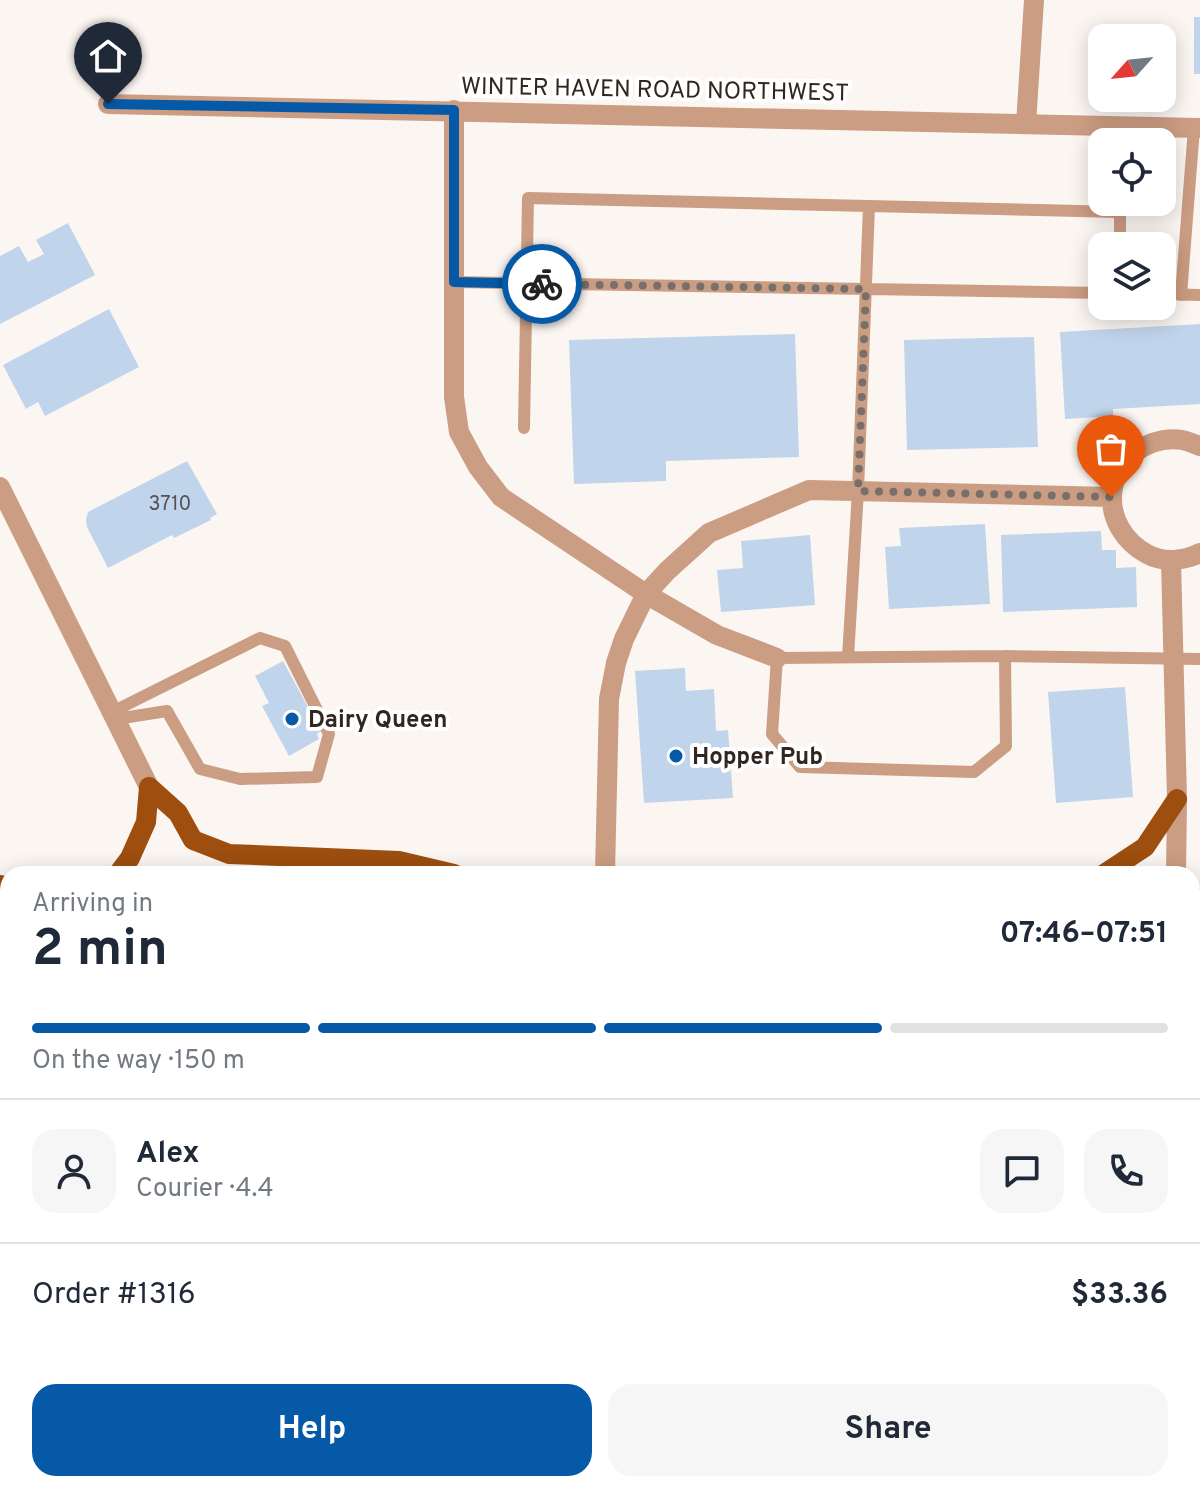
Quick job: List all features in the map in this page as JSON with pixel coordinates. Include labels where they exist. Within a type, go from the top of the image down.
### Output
[{"type":"main road","points":[[124,866],[146,822],[149,787]]},
{"type":"main road","points":[[149,787],[178,813],[193,840],[229,854],[399,861],[420,866]]},
{"type":"main road","points":[[1116,866],[1145,847],[1177,799]]},
{"type":"street","points":[[1026,124],[1034,0]]},
{"type":"street","name":"WINTER HAVEN ROAD NORTHWEST","points":[[108,104],[1197,128]]},
{"type":"street","points":[[454,110],[454,397],[459,432],[478,467],[501,497],[646,594],[717,635],[777,658]]},
{"type":"street","points":[[1200,446],[1180,440],[1160,440],[1142,447],[1126,460],[1115,477],[1111,497],[1114,516],[1122,534],[1136,548],[1153,557],[1171,561],[1200,553]]},
{"type":"street","points":[[0,487],[149,787]]},
{"type":"street","points":[[605,866],[609,699],[616,663],[646,594],[709,533],[809,490],[1111,497]]},
{"type":"street","points":[[1171,561],[1176,866]]},
{"type":"lane","points":[[1181,295],[1197,128]]},
{"type":"lane","points":[[524,428],[528,198],[1120,212],[1120,232]]},
{"type":"lane","points":[[848,657],[869,206]]},
{"type":"lane","points":[[454,282],[1088,293]]},
{"type":"lane","points":[[1176,295],[1200,295]]},
{"type":"lane","points":[[260,638],[285,646],[329,734],[317,777],[240,779],[200,769],[167,711],[114,716],[260,638]]},
{"type":"lane","points":[[1005,656],[1006,746],[974,772],[800,767],[772,734],[777,658],[1005,656],[1200,659]]},
{"type":"building","points":[[1194,17],[1200,17],[1200,74],[1194,74]]},
{"type":"building","points":[[68,223],[95,275],[0,324],[0,256],[19,246],[28,262],[44,254],[36,240]]},
{"type":"building","points":[[109,309],[139,367],[45,416],[38,402],[26,409],[3,365]]},
{"type":"building","points":[[1200,324],[1200,404],[1113,409],[1113,416],[1065,419],[1060,332]]},
{"type":"building","points":[[795,334],[799,457],[666,461],[666,481],[574,484],[569,340]]},
{"type":"building","points":[[1034,337],[1038,447],[907,450],[904,340]]},
{"type":"building","points":[[187,461],[217,514],[211,520],[174,538],[172,535],[108,568],[87,527],[88,512]]},
{"type":"building","points":[[985,524],[990,604],[889,609],[885,547],[901,546],[899,528]]},
{"type":"building","points":[[1101,531],[1102,550],[1116,550],[1116,568],[1136,567],[1137,607],[1003,612],[1001,535]]},
{"type":"building","points":[[810,535],[815,605],[721,612],[717,570],[743,568],[741,541]]},
{"type":"building","name":"Dairy Queen","points":[[283,661],[321,731],[317,734],[319,739],[289,756],[262,706],[269,703],[255,676]]},
{"type":"building","points":[[685,668],[686,691],[714,689],[716,731],[728,730],[733,798],[644,803],[635,671]]},
{"type":"building","points":[[1125,687],[1133,797],[1056,803],[1048,692]]},
{"type":"way so far","points":[[542,284],[866,289],[858,491],[1111,497]]},
{"type":"place","name":"Dairy Queen","points":[[292,719]]},
{"type":"place","name":"Hopper Pub","points":[[676,756]]},
{"type":"route","points":[[108,104],[454,110],[454,282],[542,284]]}]
